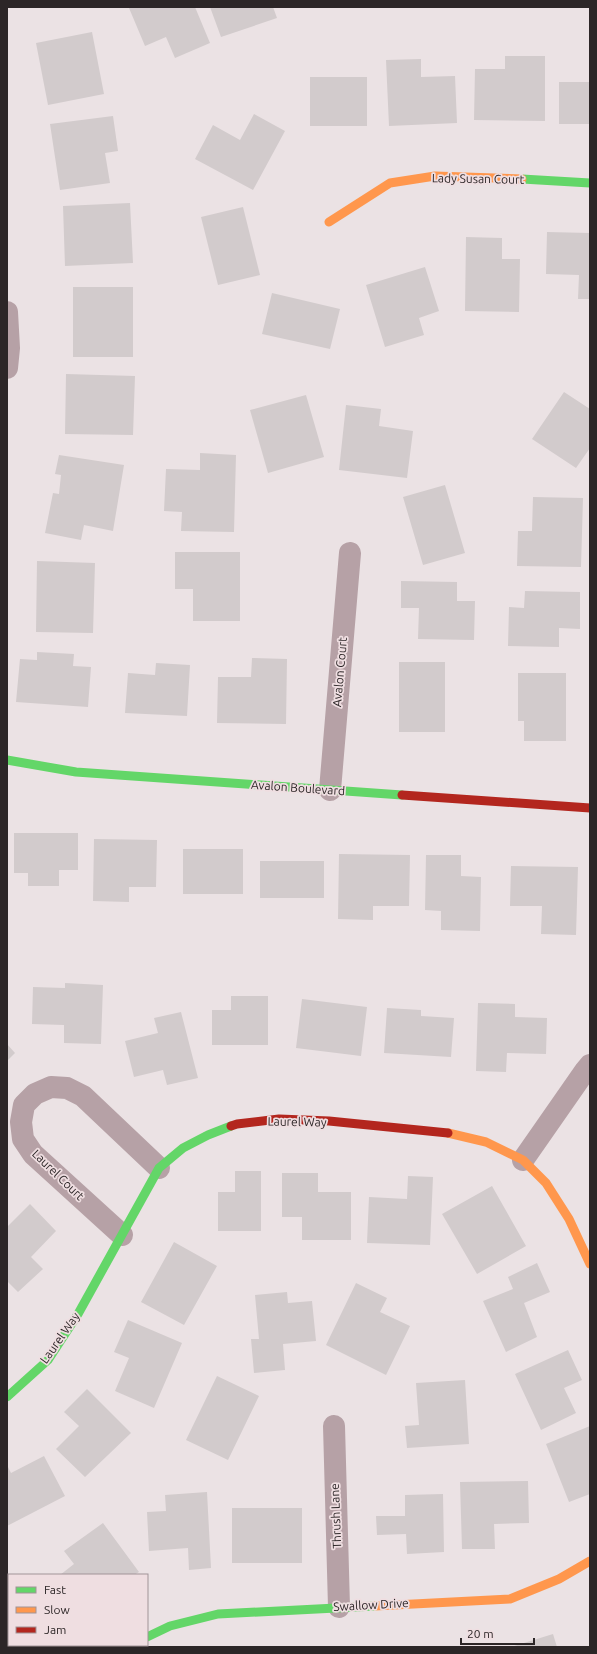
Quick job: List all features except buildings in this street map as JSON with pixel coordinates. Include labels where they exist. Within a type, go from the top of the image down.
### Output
[{"type":"street","name":"Lady Susan Court","points":[[329,222],[390,183],[436,176],[590,183]]},
{"type":"street","points":[[7,312],[7,368]]},
{"type":"street","name":"Avalon Court","points":[[330,790],[350,553]]},
{"type":"street","name":"Avalon Boulevard","points":[[7,760],[76,772],[590,808]]},
{"type":"street","points":[[523,1160],[590,1065]]},
{"type":"street","name":"Laurel Court","points":[[122,1235],[33,1154],[24,1139],[21,1122],[24,1105],[35,1094],[51,1087],[67,1088],[84,1096],[159,1168]]},
{"type":"street","name":"Laurel Way","points":[[7,1397],[48,1360],[78,1314],[159,1168],[183,1148],[208,1135],[237,1124],[279,1119],[329,1122],[445,1132],[486,1142],[523,1160],[546,1183],[569,1218],[590,1264]]},
{"type":"street","name":"Thrush Lane","points":[[334,1426],[339,1607]]},
{"type":"street","name":"Swallow Drive","points":[[148,1637],[170,1626],[218,1614],[510,1599],[559,1578],[590,1561]]},
{"type":"traffic: fast","points":[[522,179],[590,183]]},
{"type":"traffic: fast","points":[[7,760],[76,772],[402,795]]},
{"type":"traffic: fast","points":[[7,1397],[48,1360],[78,1314],[159,1168],[183,1148],[208,1135],[231,1126]]},
{"type":"traffic: fast","points":[[148,1637],[170,1626],[218,1614],[375,1606]]},
{"type":"traffic: slow","points":[[329,222],[390,183],[435,176],[522,179]]},
{"type":"traffic: slow","points":[[448,1133],[486,1142],[523,1160],[546,1183],[569,1219],[590,1264]]},
{"type":"traffic: slow","points":[[375,1606],[510,1599],[559,1579],[590,1561]]},
{"type":"traffic: jam","points":[[402,795],[590,808]]},
{"type":"traffic: jam","points":[[231,1126],[279,1119],[329,1121],[448,1133]]}]
